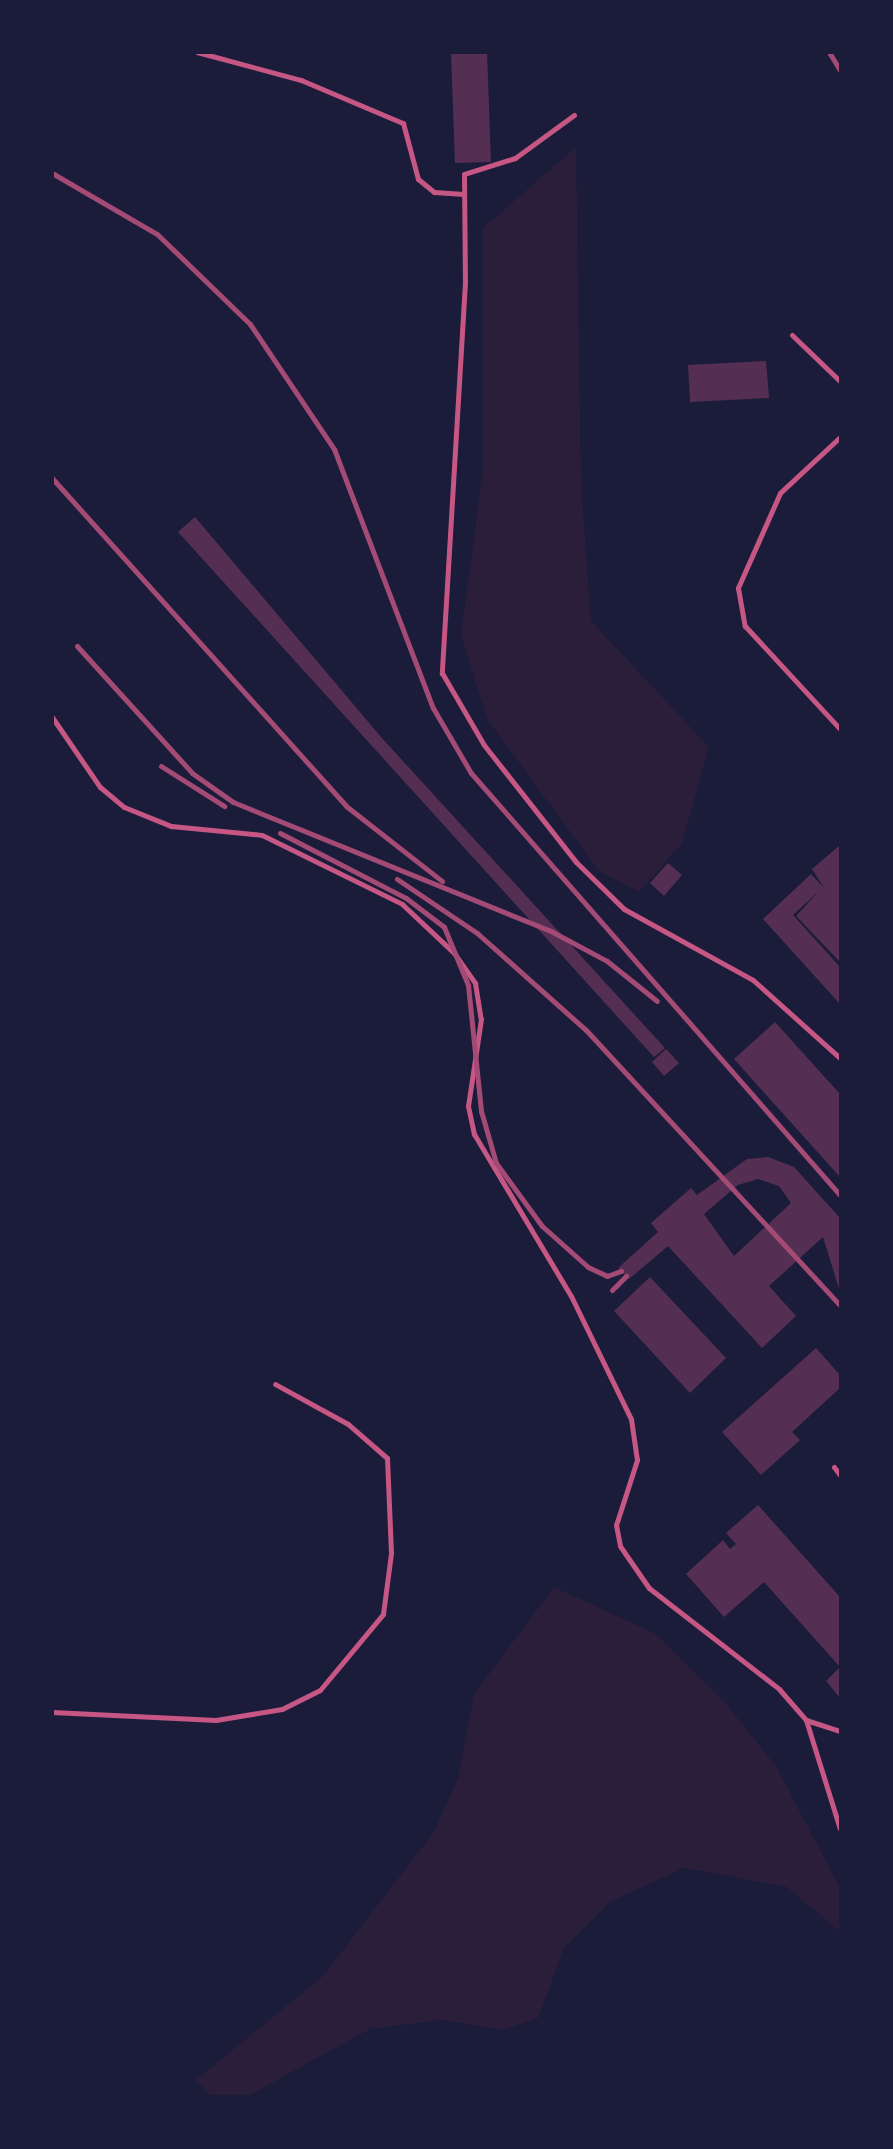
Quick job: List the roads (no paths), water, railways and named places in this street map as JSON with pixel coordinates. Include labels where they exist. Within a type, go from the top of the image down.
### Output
[{"type":"lane","points":[[197,52],[301,80],[403,122],[418,179],[434,192],[464,194]]},
{"type":"lane","points":[[574,115],[514,158],[464,174],[465,282],[442,673],[484,745],[576,862],[624,909],[754,980],[841,1058]]},
{"type":"lane","points":[[792,335],[841,381]]},
{"type":"lane","points":[[841,437],[780,493],[738,588],[745,625],[841,729]]},
{"type":"lane","points":[[52,718],[113,801],[171,826],[253,831],[313,857],[416,915],[467,970],[481,1018],[468,1106],[474,1134],[571,1296],[631,1419],[637,1461],[616,1525],[620,1546],[649,1588],[779,1689],[806,1720],[841,1829]]},
{"type":"lane","points":[[52,1712],[216,1720],[282,1709],[320,1690],[383,1614],[391,1553],[387,1458],[348,1424],[275,1384]]},
{"type":"lane","points":[[834,1467],[841,1475]]},
{"type":"lane","points":[[806,1720],[841,1731]]},
{"type":"railway","points":[[829,52],[840,70]]},
{"type":"railway","points":[[52,173],[157,234],[250,324],[334,449],[433,708],[471,773],[840,1195]]},
{"type":"railway","points":[[52,478],[346,806],[442,881]]},
{"type":"railway","points":[[77,646],[192,773],[233,802],[549,930],[607,961],[657,1001]]},
{"type":"railway","points":[[161,766],[224,806]]},
{"type":"railway","points":[[280,833],[406,898],[444,927],[468,985],[481,1111],[496,1163],[542,1226],[588,1267],[607,1276],[621,1271]]},
{"type":"railway","points":[[397,879],[477,933],[586,1030],[840,1305]]},
{"type":"railway","points":[[612,1290],[626,1276]]}]
